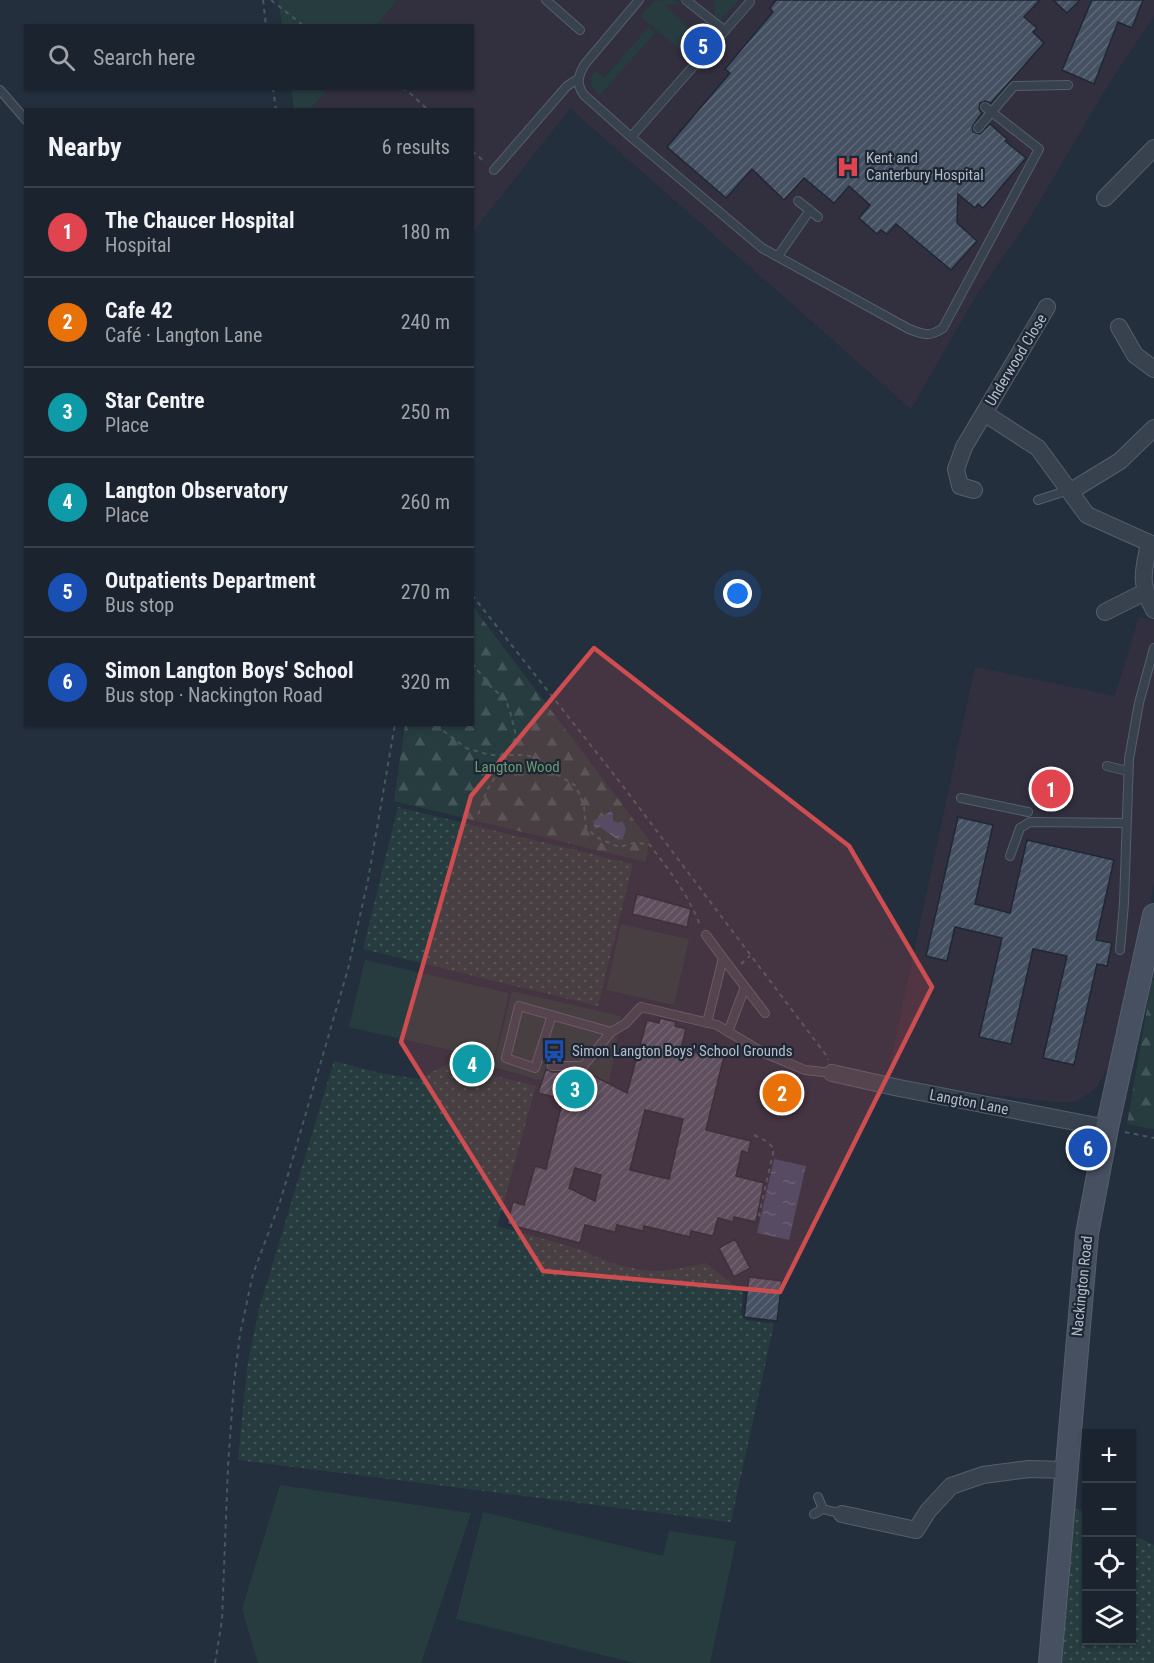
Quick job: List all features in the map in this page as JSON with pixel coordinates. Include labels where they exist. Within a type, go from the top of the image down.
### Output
[{"type":"main road","name":"Nackington Road","points":[[1050,1663],[1087,1234],[1107,1128],[1154,915]]},
{"type":"street","points":[[1106,198],[1154,148]]},
{"type":"street","name":"Underwood Close","points":[[974,490],[960,486],[956,469],[964,447],[1047,307]]},
{"type":"street","points":[[1119,327],[1136,355],[1154,369]]},
{"type":"street","name":"Underwood Close","points":[[984,413],[1038,448],[1087,515],[1151,544],[1143,573],[1145,592],[1154,610]]},
{"type":"street","points":[[1070,490],[1120,461],[1154,428]]},
{"type":"street","points":[[1105,612],[1145,592]]},
{"type":"street","name":"Langton Lane","points":[[832,1073],[1107,1128]]},
{"type":"street","points":[[843,1514],[916,1530],[928,1511],[951,1486],[983,1474],[1029,1469],[1066,1470]]},
{"type":"lane","points":[[546,0],[580,30]]},
{"type":"lane","points":[[639,0],[579,73],[579,89],[584,95],[762,248],[909,329],[926,335],[943,328],[1039,149],[988,110]]},
{"type":"lane","points":[[686,0],[724,31]]},
{"type":"lane","points":[[631,137],[750,2]]},
{"type":"lane","points":[[494,170],[567,86],[578,80]]},
{"type":"lane","points":[[978,128],[988,110],[1014,86],[1068,85]]},
{"type":"lane","points":[[0,90],[24,118]]},
{"type":"lane","points":[[798,201],[818,217]]},
{"type":"lane","points":[[778,256],[810,210]]},
{"type":"lane","points":[[1038,500],[1070,490]]},
{"type":"lane","points":[[1120,950],[1124,903],[1128,771],[1139,703],[1154,648]]},
{"type":"lane","points":[[1107,766],[1128,771]]},
{"type":"lane","points":[[961,798],[1028,808],[1030,822]]},
{"type":"lane","points":[[1010,856],[1020,828],[1030,822],[1126,823]]},
{"type":"lane","points":[[706,935],[765,1013]]},
{"type":"lane","points":[[706,1023],[723,958]]},
{"type":"lane","points":[[728,1032],[745,987]]},
{"type":"lane","points":[[552,1015],[535,1068],[506,1058],[519,1006],[552,1015],[611,1032]]},
{"type":"lane","points":[[552,1066],[583,1066],[611,1032],[625,1024],[641,1007],[706,1023],[728,1032],[762,1052],[805,1070],[832,1073]]},
{"type":"lane","points":[[818,1497],[823,1509]]},
{"type":"lane","points":[[813,1514],[823,1509],[843,1514]]},
{"type":"path","points":[[262,0],[266,24]]},
{"type":"path","points":[[271,0],[301,24]]},
{"type":"path","points":[[273,90],[276,108]]},
{"type":"path","points":[[405,90],[426,108]]},
{"type":"path","points":[[474,152],[494,170]]},
{"type":"path","points":[[474,598],[619,781],[826,1055],[832,1073]]},
{"type":"path","points":[[474,666],[491,687],[506,700],[516,736],[486,790],[478,815]]},
{"type":"path","points":[[215,1663],[222,1620],[228,1466],[240,1334],[253,1274],[280,1202],[348,969],[368,880],[395,726]]},
{"type":"path","points":[[439,726],[466,748],[490,756],[508,754],[538,758],[558,775],[576,786],[584,806],[586,828],[598,838],[619,847],[634,843],[649,844],[681,884],[706,935]]},
{"type":"path","points":[[1107,1128],[1154,1138]]},
{"type":"path","points":[[754,1135],[768,1142],[774,1149],[759,1215],[761,1216]]},
{"type":"highlighted area","points":[[594,648],[849,846],[932,987],[780,1292],[543,1271],[401,1042],[471,796]]},
{"type":"shaded area","name":"Kent and Canterbury Hospital","points":[[397,0],[1154,0],[1154,16],[1108,85],[1026,224],[977,294],[911,409],[570,108],[474,231],[474,108],[312,108],[326,90],[474,90],[474,24],[377,24]]},
{"type":"shaded area","points":[[1139,617],[1154,620],[1154,882],[1146,925],[1112,1063],[1095,1089],[1075,1102],[1055,1102],[966,1091],[887,1078],[975,667],[1115,696]]},
{"type":"green space","points":[[278,0],[397,0],[378,24],[282,24]]},
{"type":"green space","points":[[675,0],[679,4],[664,5],[690,29],[706,28],[711,32],[689,57],[640,16],[653,2]]},
{"type":"green space","points":[[714,0],[739,0],[720,20],[715,16]]},
{"type":"green space","points":[[648,28],[655,33],[600,95],[591,84],[594,71],[604,78]]},
{"type":"green space","points":[[291,90],[326,90],[312,108],[294,108]]},
{"type":"green space","name":"Langton Wood","points":[[474,608],[649,840],[646,862],[394,801],[405,726],[474,726]]},
{"type":"green space","points":[[398,807],[633,864],[598,1006],[363,949]]},
{"type":"green space","points":[[621,924],[689,939],[674,1005],[606,990]]},
{"type":"green space","points":[[365,960],[509,993],[494,1060],[349,1027]]},
{"type":"green space","points":[[1152,980],[1154,980],[1154,1129],[1127,1124]]},
{"type":"green space","points":[[512,991],[621,1016],[608,1089],[554,1084],[493,1067]]},
{"type":"green space","points":[[334,1061],[380,1073],[418,1079],[448,1064],[536,1086],[497,1226],[583,1250],[630,1268],[659,1271],[706,1263],[743,1293],[741,1314],[745,1320],[774,1324],[731,1522],[238,1460],[247,1368],[259,1309]]},
{"type":"green space","points":[[280,1485],[471,1513],[421,1663],[258,1663],[242,1609]]},
{"type":"green space","points":[[1069,1506],[1082,1511],[1082,1645],[1136,1645],[1136,1537],[1154,1545],[1154,1663],[1061,1663]]},
{"type":"green space","points":[[483,1512],[663,1556],[669,1531],[736,1541],[710,1663],[635,1663],[456,1619]]},
{"type":"water","points":[[611,811],[613,821],[618,823],[622,821],[626,829],[623,839],[618,840],[600,827],[595,829],[593,821]]},
{"type":"water","points":[[774,1159],[806,1166],[789,1240],[757,1233]]},
{"type":"building","points":[[776,0],[1040,0],[1024,17],[1037,28],[1033,32],[1044,43],[991,103],[985,101],[980,103],[979,109],[982,113],[972,127],[973,132],[980,134],[990,124],[1007,139],[1005,141],[1026,158],[983,208],[978,204],[975,208],[958,194],[957,223],[977,241],[951,270],[896,224],[887,234],[881,230],[877,234],[859,218],[870,205],[849,186],[834,203],[804,178],[784,200],[752,169],[726,198],[667,147],[730,73],[725,69],[773,12],[770,8]]},
{"type":"building","points":[[1053,0],[1080,0],[1067,13]]},
{"type":"building","points":[[1092,0],[1143,0],[1132,28],[1118,22],[1094,84],[1062,70]]},
{"type":"building","points":[[958,817],[993,825],[975,904],[1010,913],[1027,840],[1114,860],[1096,940],[1112,943],[1107,966],[1097,964],[1074,1065],[1043,1058],[1067,956],[1033,949],[1011,1044],[979,1037],[1002,938],[955,927],[947,961],[926,956]]},
{"type":"building","points":[[637,894],[691,909],[687,927],[632,914]]},
{"type":"building","points":[[660,1018],[676,1022],[675,1026],[686,1029],[681,1049],[709,1056],[712,1044],[726,1048],[706,1130],[751,1141],[748,1153],[742,1151],[736,1176],[764,1183],[756,1222],[734,1217],[733,1222],[718,1218],[713,1236],[691,1231],[690,1237],[644,1226],[643,1231],[617,1225],[615,1232],[585,1225],[580,1243],[507,1224],[513,1202],[524,1205],[535,1166],[546,1169],[563,1099],[538,1093],[546,1069],[552,1072],[586,1072],[627,1093],[647,1020],[659,1023]],"holes":[[[645,1110],[683,1119],[669,1179],[630,1170]],[[575,1168],[601,1175],[595,1201],[569,1188]]]},
{"type":"building","points":[[468,1057],[479,1060],[476,1070],[465,1068]]},
{"type":"building","points":[[771,1072],[801,1079],[793,1114],[762,1107]]},
{"type":"building","points":[[735,1239],[750,1268],[734,1277],[719,1248]]},
{"type":"building","points":[[749,1277],[782,1281],[777,1321],[744,1317]]},
{"type":"place","name":"Outpatients Department","points":[[703,46]]},
{"type":"place","name":"Kent and Canterbury Hospital","points":[[848,167]]},
{"type":"place","name":"The Chaucer Hospital","points":[[1051,789]]},
{"type":"place","name":"Simon Langton Boys' School Grounds","points":[[554,1051]]},
{"type":"place","name":"Langton Observatory","points":[[472,1064]]},
{"type":"place","name":"Star Centre","points":[[575,1089]]},
{"type":"place","name":"Cafe 42","points":[[782,1093]]},
{"type":"place","name":"Simon Langton Boys' School","points":[[1088,1148]]}]
